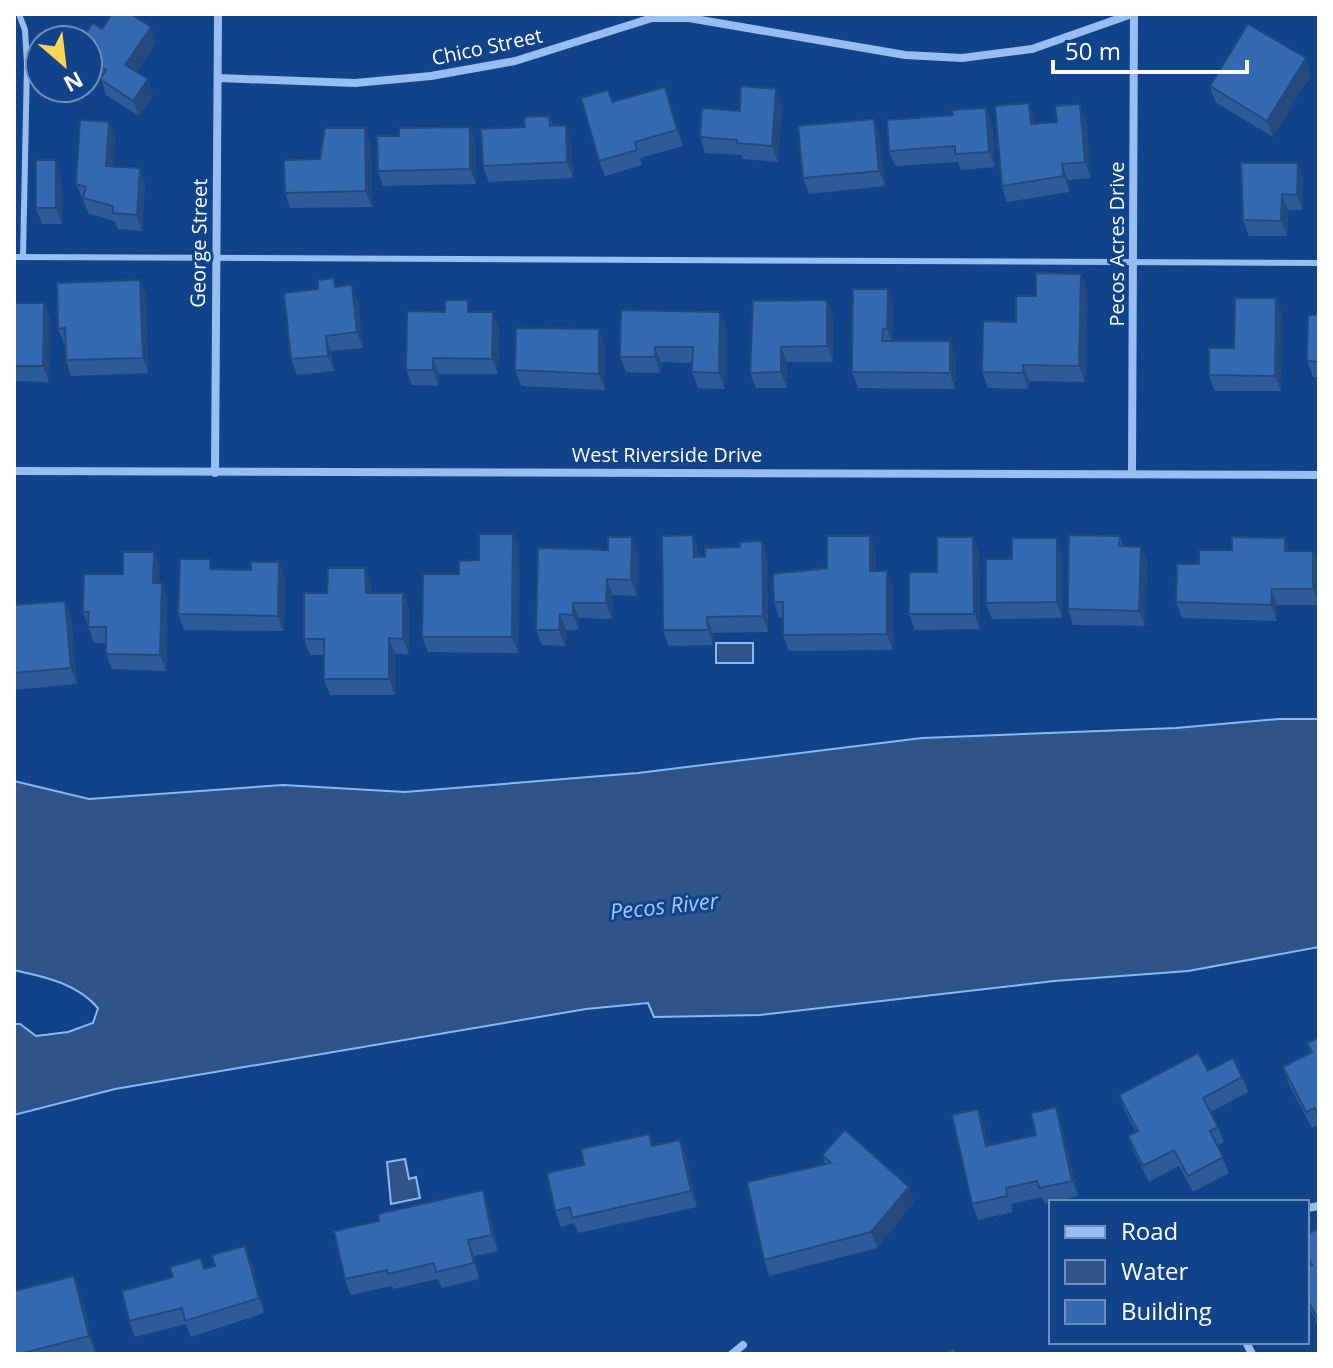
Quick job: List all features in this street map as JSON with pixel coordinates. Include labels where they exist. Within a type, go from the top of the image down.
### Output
[{"type":"street","name":"George Street","points":[[215,473],[218,14]]},
{"type":"street","name":"Chico Street","points":[[218,78],[355,83],[431,76],[515,61],[652,18],[689,18],[905,55],[986,56],[1032,49],[1133,14]]},
{"type":"street","name":"Pecos Acres Drive","points":[[1132,474],[1133,14]]},
{"type":"street","name":"West Riverside Drive","points":[[14,471],[1319,475]]},
{"type":"street","points":[[732,1354],[743,1345]]},
{"type":"lane","points":[[19,14],[25,30],[27,64],[23,257]]},
{"type":"lane","points":[[14,257],[1319,263]]},
{"type":"water","points":[[716,643],[753,643],[753,663],[716,663]]},
{"type":"water","name":"Pecos River","points":[[1279,719],[1319,719],[1319,947],[1188,971],[1054,981],[760,1015],[654,1017],[648,1003],[586,1009],[115,1089],[14,1115],[14,1024],[20,1024],[36,1036],[68,1032],[93,1023],[98,1008],[70,987],[14,970],[14,781],[89,799],[283,785],[405,792],[638,773],[922,738],[1176,728]]},
{"type":"water","points":[[405,1159],[409,1179],[416,1177],[420,1198],[391,1204],[387,1162]]},
{"type":"building","points":[[112,14],[131,14],[151,27],[125,65],[148,79],[133,101],[104,82],[104,26]]},
{"type":"building","points":[[1248,24],[1306,58],[1267,121],[1210,86]]},
{"type":"building","points":[[741,86],[776,89],[772,146],[700,137],[702,108],[740,111]]},
{"type":"building","points":[[665,87],[677,130],[635,142],[637,150],[599,161],[581,98],[608,90],[612,102]]},
{"type":"building","points":[[1029,103],[1031,124],[1057,122],[1055,106],[1080,104],[1085,162],[1062,164],[1064,176],[1002,186],[995,106]]},
{"type":"building","points":[[986,108],[989,152],[955,154],[955,146],[889,151],[887,120],[953,115],[952,110]]},
{"type":"building","points":[[549,116],[550,126],[566,125],[567,162],[483,166],[481,129],[525,127],[524,117]]},
{"type":"building","points":[[874,119],[879,171],[803,178],[798,126]]},
{"type":"building","points":[[80,120],[109,122],[106,166],[140,168],[137,215],[113,213],[113,206],[83,198],[86,187],[76,184]]},
{"type":"building","points":[[470,127],[470,169],[378,171],[377,136],[399,136],[399,128]]},
{"type":"building","points":[[325,128],[365,128],[366,191],[285,193],[284,160],[320,159]]},
{"type":"building","points":[[36,160],[56,160],[56,208],[36,208]]},
{"type":"building","points":[[1241,163],[1298,163],[1297,195],[1282,194],[1281,221],[1243,220]]},
{"type":"building","points":[[1036,273],[1081,274],[1079,366],[1023,365],[1023,373],[982,372],[983,321],[1016,322],[1016,296],[1036,296]]},
{"type":"building","points":[[334,278],[335,287],[352,285],[357,332],[326,336],[328,356],[291,359],[284,293],[318,289],[318,280]]},
{"type":"building","points":[[140,280],[143,358],[66,360],[65,328],[58,329],[57,283]]},
{"type":"building","points":[[853,289],[888,289],[887,329],[883,329],[882,341],[950,341],[950,373],[852,372]]},
{"type":"building","points":[[1235,298],[1276,298],[1275,376],[1209,375],[1209,348],[1234,348]]},
{"type":"building","points":[[445,300],[468,300],[468,312],[493,312],[492,359],[433,358],[433,370],[406,370],[407,311],[445,312]]},
{"type":"building","points":[[827,300],[827,346],[781,347],[781,372],[750,373],[753,301]]},
{"type":"building","points":[[14,303],[44,303],[43,366],[14,366]]},
{"type":"building","points":[[621,310],[720,312],[719,373],[692,372],[693,347],[655,347],[655,357],[620,357]]},
{"type":"building","points":[[1308,315],[1319,315],[1319,362],[1307,361]]},
{"type":"building","points":[[516,328],[599,329],[599,374],[515,370]]},
{"type":"building","points":[[479,534],[513,534],[512,637],[422,637],[423,574],[459,574],[459,561],[479,560]]},
{"type":"building","points":[[693,535],[694,557],[705,557],[705,548],[740,547],[740,542],[762,541],[763,616],[707,617],[708,630],[663,630],[662,536]]},
{"type":"building","points":[[1069,535],[1120,536],[1119,546],[1141,547],[1139,611],[1068,609]]},
{"type":"building","points":[[827,536],[870,536],[870,571],[887,571],[887,634],[783,635],[783,602],[774,602],[773,574],[827,568]]},
{"type":"building","points":[[608,537],[632,537],[631,580],[607,579],[606,603],[573,603],[573,615],[560,614],[559,630],[536,630],[538,548],[608,550]]},
{"type":"building","points":[[937,537],[973,537],[974,614],[909,614],[909,572],[937,572]]},
{"type":"building","points":[[1232,537],[1285,538],[1285,551],[1313,551],[1313,589],[1272,589],[1271,605],[1176,602],[1177,564],[1199,564],[1199,550],[1232,550]]},
{"type":"building","points":[[1012,538],[1057,538],[1057,602],[986,603],[986,559],[1012,559]]},
{"type":"building","points":[[123,552],[154,552],[153,583],[162,583],[160,655],[106,654],[106,627],[88,627],[89,612],[83,612],[84,574],[123,574]]},
{"type":"building","points":[[180,559],[210,559],[210,569],[251,570],[251,562],[279,562],[278,616],[178,614]]},
{"type":"building","points":[[328,568],[365,568],[366,593],[403,593],[403,639],[389,638],[389,679],[324,679],[324,639],[304,639],[304,593],[327,593]]},
{"type":"building","points":[[65,601],[71,668],[14,673],[14,605]]},
{"type":"building","points":[[1319,1037],[1318,1115],[1315,1108],[1306,1112],[1283,1067],[1312,1052],[1307,1043]]},
{"type":"building","points":[[1198,1053],[1208,1071],[1233,1058],[1242,1077],[1203,1098],[1218,1127],[1210,1131],[1223,1157],[1188,1176],[1174,1150],[1143,1166],[1128,1136],[1138,1131],[1119,1095]]},
{"type":"building","points":[[1056,1107],[1072,1181],[1039,1188],[1037,1181],[1006,1188],[1007,1196],[972,1204],[952,1115],[978,1109],[986,1146],[1036,1135],[1031,1113]]},
{"type":"building","points":[[845,1130],[909,1187],[871,1232],[764,1260],[747,1182],[831,1163],[822,1155]]},
{"type":"building","points":[[649,1134],[652,1146],[680,1140],[691,1191],[572,1218],[570,1207],[555,1211],[547,1173],[584,1165],[581,1149]]},
{"type":"building","points":[[483,1190],[492,1235],[468,1240],[474,1263],[436,1272],[434,1263],[388,1274],[387,1270],[345,1279],[334,1231],[379,1221],[378,1214]]},
{"type":"building","points":[[1319,1228],[1319,1322],[1309,1303],[1309,1267],[1312,1265],[1309,1259],[1309,1233]]},
{"type":"building","points":[[245,1246],[259,1298],[185,1321],[182,1308],[129,1321],[122,1291],[173,1277],[170,1267],[201,1258],[204,1269],[215,1266],[212,1255]]},
{"type":"building","points":[[74,1276],[89,1336],[14,1354],[14,1291]]}]
